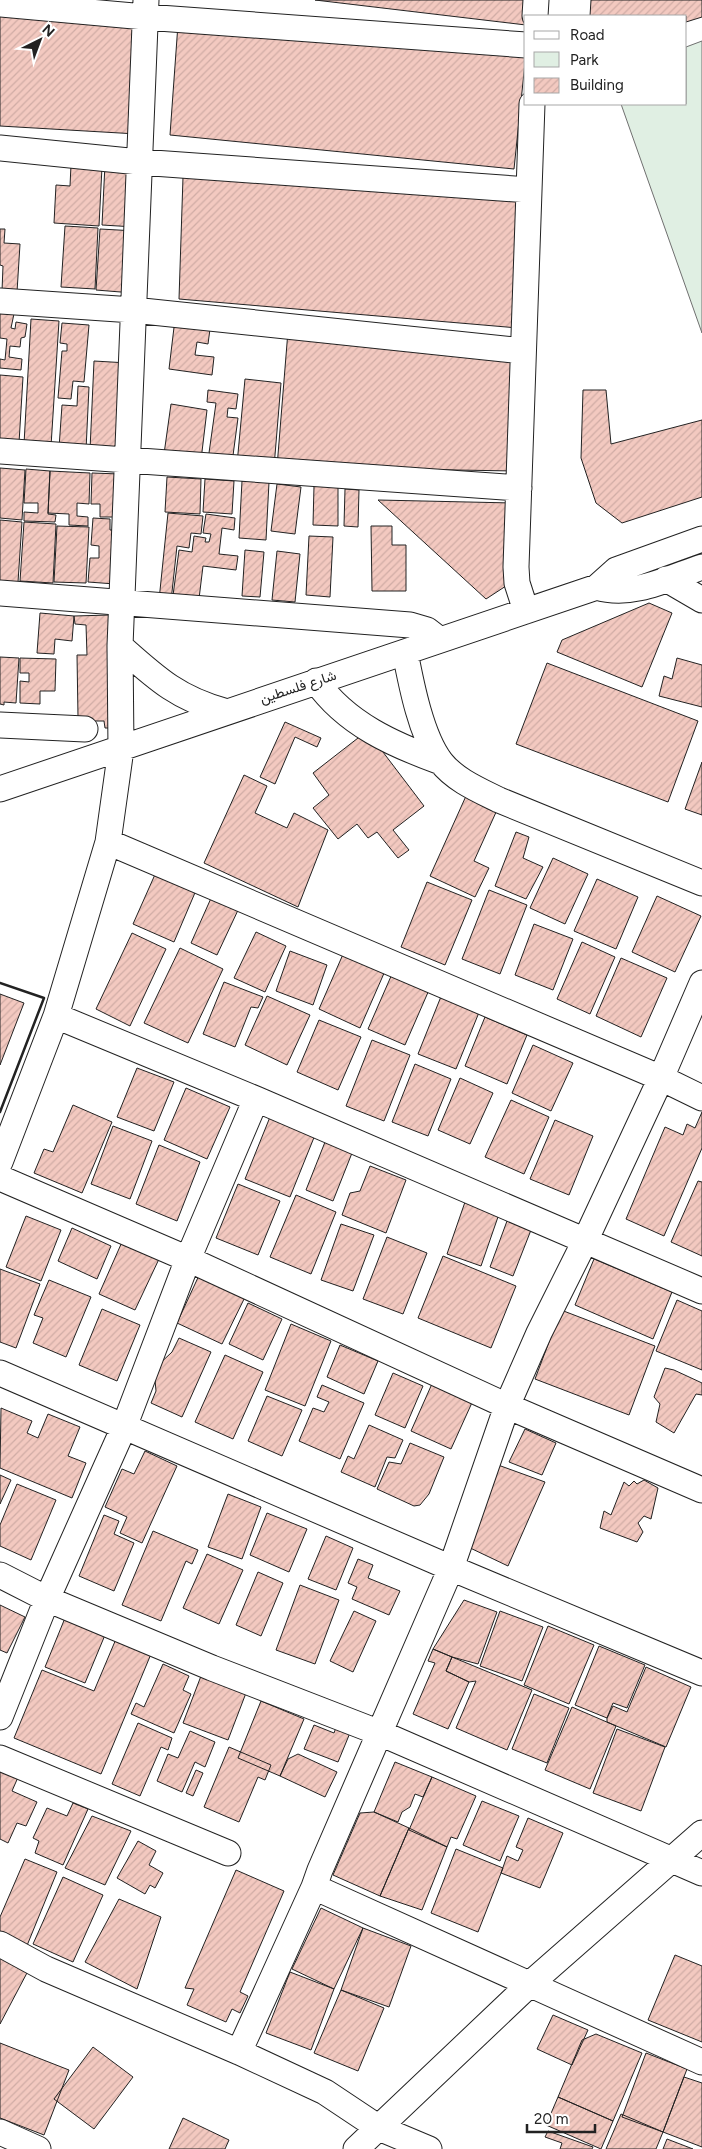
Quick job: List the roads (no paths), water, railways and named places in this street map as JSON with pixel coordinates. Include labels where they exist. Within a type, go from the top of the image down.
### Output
[{"type":"street","points":[[535,15],[536,0]]},
{"type":"street","points":[[0,4],[146,8],[524,45]]},
{"type":"street","points":[[0,1162],[56,1016],[108,842],[121,749],[121,602],[146,8]]},
{"type":"street","points":[[526,611],[518,583],[516,567],[532,105]]},
{"type":"street","points":[[0,148],[139,162],[529,190]]},
{"type":"street","points":[[0,301],[133,310],[523,351]]},
{"type":"street","points":[[0,451],[519,488]]},
{"type":"street","name":"شارع فلسطين","points":[[0,789],[597,587],[616,570],[702,539]]},
{"type":"street","name":"شارع فلسطين","points":[[597,587],[623,592],[702,567]]},
{"type":"street","points":[[666,579],[702,600]]},
{"type":"street","points":[[0,593],[410,625],[427,630],[440,640]]},
{"type":"street","points":[[120,646],[171,690],[202,705],[224,712]]},
{"type":"street","points":[[405,652],[419,712],[428,737],[441,762]]},
{"type":"street","points":[[316,681],[328,699],[355,721],[396,744],[441,762],[468,785],[499,800],[702,883]]},
{"type":"street","points":[[0,725],[86,729]]},
{"type":"street","points":[[108,842],[661,1078],[702,1098]]},
{"type":"street","points":[[239,2052],[314,1887],[451,1568],[507,1406],[539,1333],[586,1239],[661,1078],[702,983]]},
{"type":"street","points":[[56,1016],[256,1099],[702,1290]]},
{"type":"street","points":[[0,1717],[47,1599],[124,1427],[188,1259],[256,1099]]},
{"type":"street","points":[[0,1178],[188,1259],[507,1406],[702,1490]]},
{"type":"street","points":[[0,1373],[451,1568],[702,1673]]},
{"type":"street","points":[[0,1576],[47,1599],[248,1682],[380,1733],[702,1873]]},
{"type":"street","points":[[0,1758],[228,1853]]},
{"type":"street","points":[[356,2149],[530,1984],[702,1833]]},
{"type":"street","points":[[314,1887],[702,2062]]},
{"type":"street","points":[[0,1944],[46,1969],[239,2052],[324,2092],[380,2128],[429,2149]]},
{"type":"street","points":[[0,2132],[38,2149]]}]
